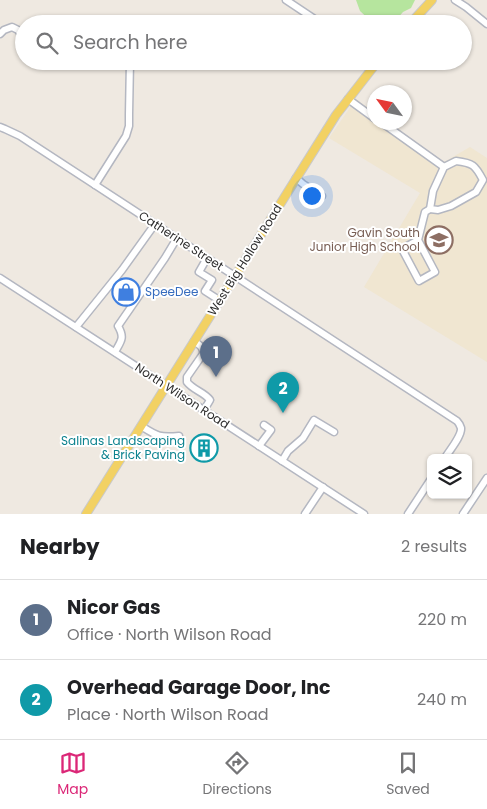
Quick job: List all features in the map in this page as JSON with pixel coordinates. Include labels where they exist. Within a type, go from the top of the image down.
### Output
[{"type":"main road","points":[[418,15],[432,0]]},
{"type":"main road","name":"West Big Hollow Road","points":[[86,514],[336,115],[370,70]]},
{"type":"street","points":[[286,0],[308,15]]},
{"type":"street","points":[[455,0],[487,24]]},
{"type":"street","points":[[0,34],[4,30],[15,29]]},
{"type":"street","points":[[95,185],[126,136],[129,114],[130,70]]},
{"type":"street","points":[[348,99],[367,113]]},
{"type":"street","name":"Catherine Street","points":[[0,127],[20,136],[457,421],[460,425],[460,435],[448,454]]},
{"type":"street","points":[[392,130],[444,167]]},
{"type":"street","points":[[418,240],[402,249],[419,281],[435,272],[418,240],[425,212],[430,208],[433,191],[444,167],[456,161],[467,162],[476,166],[483,180],[476,192],[452,206],[438,210],[430,208]]},
{"type":"street","points":[[296,178],[322,196]]},
{"type":"street","points":[[76,327],[122,270],[155,224]]},
{"type":"street","points":[[115,352],[122,341],[122,332],[118,326],[177,238]]},
{"type":"street","points":[[207,258],[199,272],[212,280],[205,291],[219,300]]},
{"type":"street","name":"North Wilson Road","points":[[0,278],[364,514]]},
{"type":"street","points":[[194,341],[202,346],[203,354],[188,377],[187,382],[210,400],[204,410]]},
{"type":"street","points":[[282,460],[288,451],[303,438],[314,420],[334,432]]},
{"type":"street","points":[[259,446],[270,430],[264,425]]},
{"type":"street","points":[[141,426],[158,436],[178,436]]},
{"type":"street","points":[[463,514],[487,478]]},
{"type":"street","points":[[408,514],[427,485]]},
{"type":"street","points":[[305,514],[323,487]]},
{"type":"shaded area","name":"Gavin South Junior High School","points":[[356,99],[367,107],[367,130],[399,130],[444,162],[470,147],[487,158],[487,362],[364,287],[420,193],[329,138]]},
{"type":"green space","points":[[356,0],[415,0],[411,8],[400,15],[364,15],[360,11]]},
{"type":"place","name":"Gavin South Junior High School","points":[[439,240]]},
{"type":"place","name":"SpeeDee","points":[[126,292]]},
{"type":"place","name":"Nicor Gas","points":[[216,377]]},
{"type":"place","name":"Overhead Garage Door, Inc","points":[[283,413]]},
{"type":"place","name":"Salinas Landscaping & Brick Paving","points":[[204,448]]}]
